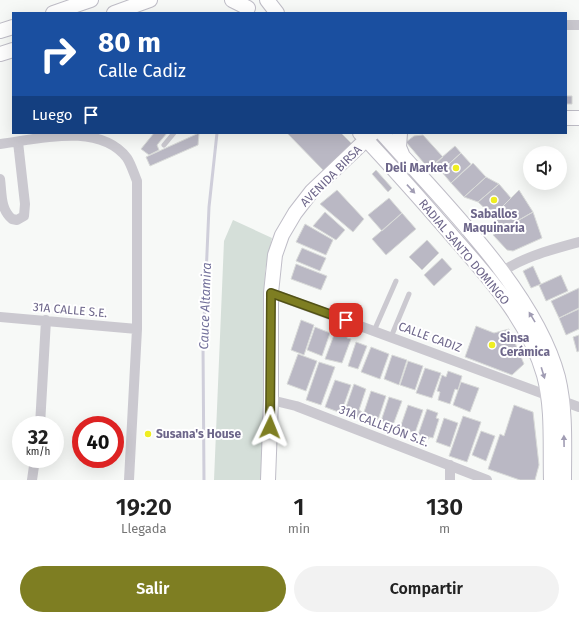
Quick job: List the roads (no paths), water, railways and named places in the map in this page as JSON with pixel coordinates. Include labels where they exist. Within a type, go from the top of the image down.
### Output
[{"type":"main road","points":[[56,12],[74,3],[91,0]]},
{"type":"main road","points":[[117,12],[150,0]]},
{"type":"main road","points":[[232,0],[247,7]]},
{"type":"main road","points":[[267,0],[276,12]]},
{"type":"main road","points":[[0,31],[12,27]]},
{"type":"main road","points":[[0,54],[12,50]]},
{"type":"main road","points":[[567,118],[579,118]]},
{"type":"main road","name":"RADIAL SANTO DOMINGO","points":[[383,134],[444,201],[502,272],[542,336],[558,377],[563,401],[564,480]]},
{"type":"main road","points":[[400,134],[399,147],[403,156]]},
{"type":"main road","name":"RADIAL SANTO DOMINGO","points":[[366,135],[491,280],[520,322],[529,338],[543,373],[549,396],[551,480]]},
{"type":"main road","name":"AVENIDA BIRSA","points":[[268,480],[271,400],[271,293],[275,255],[282,235],[295,213],[312,191],[366,135]]},
{"type":"street","points":[[567,25],[579,25]]},
{"type":"street","points":[[0,144],[69,136],[91,136],[109,143],[127,158],[137,181],[137,329],[129,480]]},
{"type":"street","points":[[0,179],[3,208],[12,219],[21,218],[24,216],[25,204],[18,142]]},
{"type":"street","points":[[491,280],[502,272],[533,255],[579,242]]},
{"type":"street","name":"CALLE CADIZ","points":[[271,293],[579,407]]},
{"type":"street","name":"31A CALLE S.E.","points":[[0,317],[137,329]]},
{"type":"street","points":[[41,416],[46,320]]},
{"type":"street","name":"31A CALLEJÓN S.E.","points":[[271,400],[296,406],[487,480]]},
{"type":"street","points":[[450,465],[450,480]]},
{"type":"street","points":[[32,480],[34,468]]},
{"type":"lane","points":[[164,145],[173,134]]},
{"type":"lane","points":[[374,331],[396,281]]},
{"type":"lane","points":[[391,337],[409,294]]},
{"type":"waterway","name":"Cauce Altamira","points":[[204,480],[203,345],[209,207],[217,134]]},
{"type":"place","name":"Deli Market","points":[[456,168]]},
{"type":"place","name":"Saballos Maquinaria","points":[[494,200]]},
{"type":"place","name":"Sinsa Cerámica","points":[[492,345]]},
{"type":"place","name":"Susana's House","points":[[148,434]]}]
